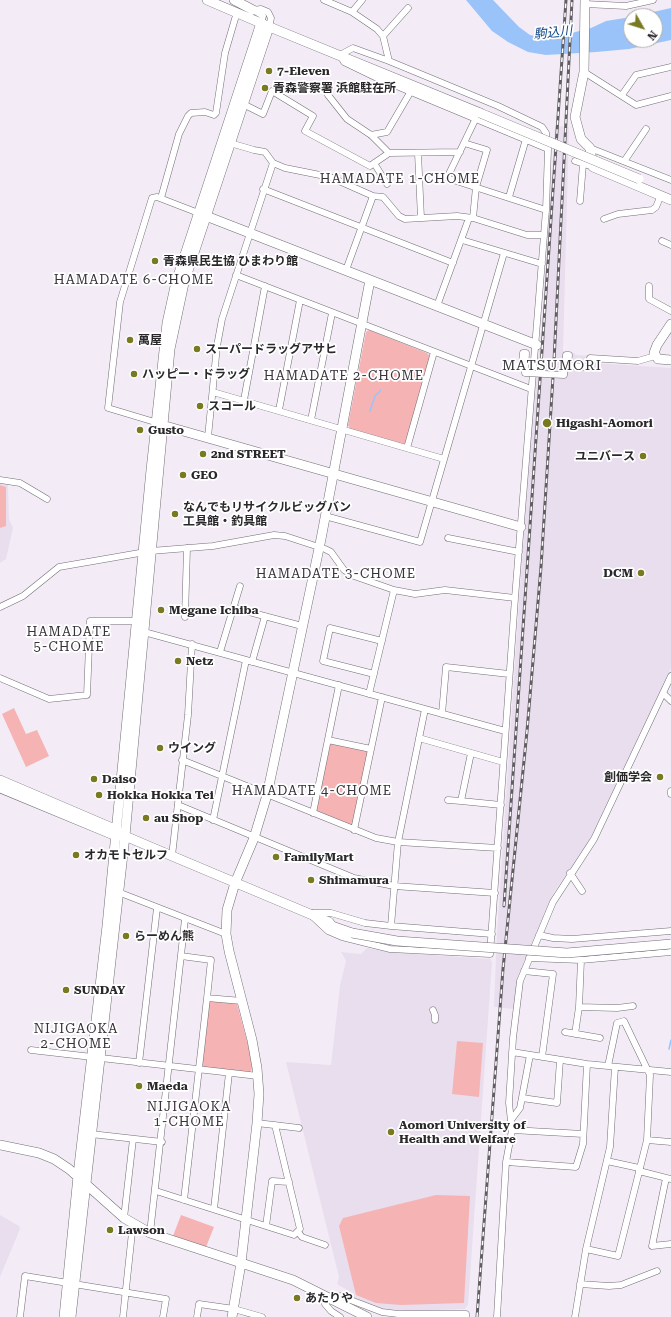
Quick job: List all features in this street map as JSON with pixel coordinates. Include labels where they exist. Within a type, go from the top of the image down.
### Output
[{"type":"street","points":[[207,0],[340,55],[478,115],[671,193]]},
{"type":"street","points":[[203,214],[243,104],[265,25],[263,16],[234,0]]},
{"type":"street","points":[[325,0],[340,3],[377,29],[383,36],[389,61]]},
{"type":"street","points":[[352,12],[362,0]]},
{"type":"street","points":[[653,0],[626,6],[585,2],[584,72],[575,112],[575,121],[582,142],[590,148],[625,160],[671,180]]},
{"type":"street","points":[[383,36],[408,8]]},
{"type":"street","points":[[161,198],[179,134],[188,116],[191,113],[205,112],[214,115],[216,113],[225,53],[237,12]]},
{"type":"street","points":[[64,1317],[71,1283],[86,1184],[96,1058],[119,834],[137,621],[147,552],[159,423],[170,349],[178,306],[203,214],[265,25]]},
{"type":"street","points":[[0,788],[119,834],[308,914],[329,922],[334,921],[348,932],[390,949],[490,954],[509,674],[546,210],[548,149],[545,129],[389,61],[353,48],[340,55]]},
{"type":"street","points":[[340,55],[344,62],[412,91],[478,115],[548,149]]},
{"type":"street","points":[[622,95],[636,75],[671,67]]},
{"type":"street","points":[[584,72],[636,105],[671,96]]},
{"type":"street","points":[[243,104],[263,114],[272,91],[313,116],[305,131],[370,166],[389,153],[460,152]]},
{"type":"street","points":[[371,135],[387,132],[412,91]]},
{"type":"street","points":[[328,95],[347,118],[371,135],[389,153]]},
{"type":"street","points":[[478,115],[447,178],[546,210]]},
{"type":"street","points":[[625,160],[646,130]]},
{"type":"street","points":[[509,197],[526,139]]},
{"type":"street","points":[[230,142],[265,152],[273,163],[285,168],[330,177],[373,196],[383,197],[399,216],[405,219],[457,216],[471,218],[527,235],[544,235]]},
{"type":"street","points":[[437,306],[471,218],[476,187],[487,150],[464,143]]},
{"type":"street","points":[[590,148],[593,167]]},
{"type":"street","points":[[418,153],[421,218]]},
{"type":"street","points":[[575,161],[593,167],[671,200]]},
{"type":"street","points":[[208,437],[220,332],[236,275],[263,189],[273,163]]},
{"type":"street","points":[[374,163],[387,184]]},
{"type":"street","points":[[580,201],[582,164]]},
{"type":"street","points":[[263,189],[453,263]]},
{"type":"street","points":[[604,219],[618,214],[652,210],[656,208],[661,195]]},
{"type":"street","points":[[346,270],[373,196]]},
{"type":"street","points":[[521,527],[108,408],[120,302],[151,200],[154,197],[161,198],[203,214],[536,345]]},
{"type":"street","points":[[462,240],[542,264]]},
{"type":"street","points":[[662,241],[671,245]]},
{"type":"street","points":[[325,516],[420,542],[504,253]]},
{"type":"street","points":[[236,275],[531,390]]},
{"type":"street","points":[[233,1313],[242,1263],[257,1122],[258,1076],[242,1001],[229,951],[226,934],[227,910],[235,883],[254,838],[267,795],[319,547],[370,280]]},
{"type":"street","points":[[244,400],[265,286]]},
{"type":"street","points":[[649,286],[649,299],[671,311]]},
{"type":"street","points":[[279,410],[300,300]]},
{"type":"street","points":[[311,420],[332,313]]},
{"type":"street","points":[[655,356],[655,348],[671,324]]},
{"type":"street","points":[[407,448],[434,352]]},
{"type":"street","points":[[518,365],[522,365],[523,353],[526,353],[525,373],[564,376],[566,355],[569,355],[568,366],[586,367],[588,366],[590,358],[638,361],[655,356]]},
{"type":"street","points":[[655,356],[660,360],[671,360]]},
{"type":"street","points":[[213,392],[444,459]]},
{"type":"street","points":[[0,480],[20,483],[47,499]]},
{"type":"street","points":[[0,607],[23,596],[59,567],[147,552],[213,546],[274,535],[285,536],[331,552],[344,570],[354,576],[394,590],[415,594],[445,590],[515,598]]},
{"type":"street","points":[[448,538],[519,552]]},
{"type":"street","points":[[185,617],[187,548]]},
{"type":"street","points":[[71,1317],[71,1283],[78,1176],[96,1058],[118,892],[119,834],[144,632],[147,552]]},
{"type":"street","points":[[220,652],[240,586]]},
{"type":"street","points":[[369,694],[394,590]]},
{"type":"street","points":[[234,608],[302,626]]},
{"type":"street","points":[[213,820],[249,661],[265,616]]},
{"type":"street","points":[[0,678],[49,699],[87,695],[90,621],[137,621]]},
{"type":"street","points":[[374,674],[323,661],[330,628],[382,641]]},
{"type":"street","points":[[144,632],[505,731]]},
{"type":"street","points":[[172,856],[188,715],[192,644]]},
{"type":"street","points":[[442,714],[446,667],[509,674]]},
{"type":"street","points":[[497,1317],[506,1162],[512,1130],[509,1103],[518,992],[529,958],[555,898],[570,873],[594,839],[671,676]]},
{"type":"street","points":[[313,813],[339,685]]},
{"type":"street","points":[[663,693],[671,702]]},
{"type":"street","points":[[354,830],[382,698]]},
{"type":"street","points":[[391,926],[398,842],[425,709]]},
{"type":"street","points":[[419,738],[503,762]]},
{"type":"street","points":[[328,740],[371,749]]},
{"type":"street","points":[[461,801],[471,753]]},
{"type":"street","points":[[182,760],[376,838],[398,842],[498,848]]},
{"type":"street","points":[[0,780],[119,834]]},
{"type":"street","points":[[448,800],[501,805]]},
{"type":"street","points":[[178,805],[254,838],[354,878],[394,886],[495,893]]},
{"type":"street","points":[[570,873],[582,891]]},
{"type":"street","points":[[118,892],[226,934]]},
{"type":"street","points":[[139,1063],[157,908]]},
{"type":"street","points":[[308,914],[331,913],[365,923],[492,934]]},
{"type":"street","points":[[308,914],[328,931],[568,947],[671,938]]},
{"type":"street","points":[[150,1233],[162,1142],[185,919]]},
{"type":"street","points":[[539,935],[553,938],[572,939],[671,931]]},
{"type":"street","points":[[348,932],[397,941],[567,953],[671,944]]},
{"type":"street","points":[[529,958],[581,960],[671,952]]},
{"type":"street","points":[[181,956],[211,960],[184,1200]]},
{"type":"street","points":[[575,1034],[579,1007],[581,960]]},
{"type":"street","points":[[524,971],[553,974],[542,1057]]},
{"type":"street","points":[[207,998],[242,1001]]},
{"type":"street","points":[[579,1007],[617,1008],[633,1006]]},
{"type":"street","points":[[433,1010],[435,1020]]},
{"type":"street","points":[[575,1317],[586,1248],[610,1148],[612,1066],[617,1023],[624,1021],[649,1072],[647,1140],[618,1256],[586,1248]]},
{"type":"street","points":[[565,1032],[600,1038]]},
{"type":"street","points":[[31,1050],[258,1076]]},
{"type":"street","points":[[512,1052],[649,1072],[671,1072]]},
{"type":"street","points":[[511,1120],[518,1113],[530,1055]]},
{"type":"street","points":[[522,1098],[557,1103],[560,1060]]},
{"type":"street","points":[[506,1162],[574,1168],[578,1165],[582,1147],[587,1064]]},
{"type":"street","points":[[214,1209],[229,1073]]},
{"type":"street","points":[[257,1122],[299,1128]]},
{"type":"street","points":[[156,1191],[294,1235],[300,1229],[275,1125]]},
{"type":"street","points":[[512,1130],[583,1134]]},
{"type":"street","points":[[91,1134],[162,1142]]},
{"type":"street","points":[[124,1218],[133,1139]]},
{"type":"street","points":[[647,1140],[671,1142]]},
{"type":"street","points":[[0,1145],[39,1153],[54,1159],[78,1176],[124,1218],[150,1233],[293,1280],[366,1317]]},
{"type":"street","points":[[607,1161],[669,1178],[652,1246],[671,1244]]},
{"type":"street","points":[[266,1226],[272,1181],[289,1182]]},
{"type":"street","points":[[123,1317],[133,1223]]},
{"type":"street","points":[[298,1232],[302,1237],[326,1245]]},
{"type":"street","points":[[580,1284],[609,1286],[620,1285],[657,1271]]},
{"type":"street","points":[[20,1317],[24,1276],[166,1299],[163,1317]]},
{"type":"street","points":[[340,1317],[331,1311],[325,1304],[329,1299],[340,1296],[382,1312],[398,1314],[466,1314],[466,1317]]},
{"type":"street","points":[[197,1317],[199,1304],[233,1313],[262,1317]]},
{"type":"shaded area","points":[[555,126],[569,127],[563,351],[575,353],[575,355],[595,356],[595,363],[671,368],[671,668],[587,845],[554,892],[518,976],[513,1009],[494,1007],[497,933],[534,391],[542,325]]},
{"type":"shaded area","points":[[369,330],[427,353],[430,356],[406,442],[403,445],[350,429],[348,425],[366,332]]},
{"type":"shaded area","points":[[0,483],[8,485],[9,519],[13,528],[6,559],[0,563]]},
{"type":"shaded area","points":[[0,485],[6,487],[6,526],[0,528]]},
{"type":"shaded area","points":[[14,708],[26,734],[37,730],[49,756],[26,767],[2,714]]},
{"type":"shaded area","points":[[332,743],[367,750],[368,752],[353,824],[350,826],[317,812],[316,809],[330,745]]},
{"type":"shaded area","name":"Aomori University of Health and Welfare","points":[[367,948],[388,952],[490,959],[492,962],[468,1305],[465,1309],[410,1311],[381,1309],[354,1299],[354,1294],[337,1284],[339,1277],[286,1062],[331,1065],[340,985],[346,961],[341,952],[361,954]]},
{"type":"shaded area","points":[[212,1000],[237,1004],[251,1056],[252,1069],[250,1072],[204,1067],[202,1064],[209,1003]]},
{"type":"shaded area","points":[[457,1041],[483,1043],[479,1097],[452,1094]]},
{"type":"shaded area","points":[[436,1195],[470,1196],[464,1303],[401,1305],[376,1303],[356,1295],[339,1226],[343,1218]]},
{"type":"shaded area","points":[[0,1215],[19,1226],[20,1229],[0,1277]]},
{"type":"shaded area","points":[[181,1215],[214,1227],[206,1247],[173,1236]]},
{"type":"water","points":[[466,0],[493,0],[519,27],[530,35],[540,37],[560,36],[591,28],[606,21],[623,18],[623,48],[634,48],[546,55],[528,52],[508,42],[492,31]]},
{"type":"water","points":[[671,8],[671,40],[663,42],[663,10]]},
{"type":"waterway","points":[[370,411],[375,396],[381,390]]},
{"type":"waterway","points":[[669,1049],[671,1040]]},
{"type":"railway","points":[[504,906],[566,0]]},
{"type":"railway","points":[[477,1317],[503,969],[527,731],[541,567],[554,361],[572,0]]},
{"type":"place","name":"7-Eleven","points":[[269,71]]},
{"type":"place","name":"青森警察署 浜館駐在所","points":[[265,88]]},
{"type":"place","name":"青森県民生協 ひまわり館","points":[[155,261]]},
{"type":"place","name":"萬屋","points":[[130,340]]},
{"type":"place","name":"スーパードラッグアサヒ","points":[[197,349]]},
{"type":"place","name":"ハッピー・ドラッグ","points":[[134,374]]},
{"type":"place","name":"スコール","points":[[200,406]]},
{"type":"place","name":"Higashi-Aomori","points":[[547,423]]},
{"type":"place","name":"Gusto","points":[[140,430]]},
{"type":"place","name":"2nd STREET","points":[[203,454]]},
{"type":"place","name":"ユニバース","points":[[643,456]]},
{"type":"place","name":"GEO","points":[[183,475]]},
{"type":"place","name":"なんでもリサイクルビッグバン 工具館・釣具館","points":[[175,514]]},
{"type":"place","name":"DCM","points":[[641,573]]},
{"type":"place","name":"Megane Ichiba","points":[[161,610]]},
{"type":"place","name":"Netz","points":[[178,661]]},
{"type":"place","name":"ウイング","points":[[160,748]]},
{"type":"place","name":"創価学会","points":[[660,777]]},
{"type":"place","name":"Daiso","points":[[94,779]]},
{"type":"place","name":"Hokka Hokka Tei","points":[[99,795]]},
{"type":"place","name":"au Shop","points":[[146,818]]},
{"type":"place","name":"オカモトセルフ","points":[[76,855]]},
{"type":"place","name":"FamilyMart","points":[[276,857]]},
{"type":"place","name":"Shimamura","points":[[311,880]]},
{"type":"place","name":"らーめん熊","points":[[126,936]]},
{"type":"place","name":"SUNDAY","points":[[66,990]]},
{"type":"place","name":"Maeda","points":[[139,1086]]},
{"type":"place","name":"Aomori University of Health and Welfare","points":[[391,1132]]},
{"type":"place","name":"Lawson","points":[[110,1230]]},
{"type":"place","name":"あたりや","points":[[297,1298]]},
{"type":"district","name":"HAMADATE 1-CHOME","points":[[400,179]]},
{"type":"district","name":"HAMADATE 6-CHOME","points":[[134,280]]},
{"type":"district","name":"MATSUMORI","points":[[552,366]]},
{"type":"district","name":"HAMADATE 2-CHOME","points":[[344,376]]},
{"type":"district","name":"HAMADATE 3-CHOME","points":[[336,574]]},
{"type":"district","name":"HAMADATE 5-CHOME","points":[[69,640]]},
{"type":"district","name":"HAMADATE 4-CHOME","points":[[312,791]]},
{"type":"district","name":"NIJIGAOKA 2-CHOME","points":[[76,1036]]},
{"type":"district","name":"NIJIGAOKA 1-CHOME","points":[[189,1114]]},
{"type":"water label","name":"駒込川","points":[[553,33]]}]
